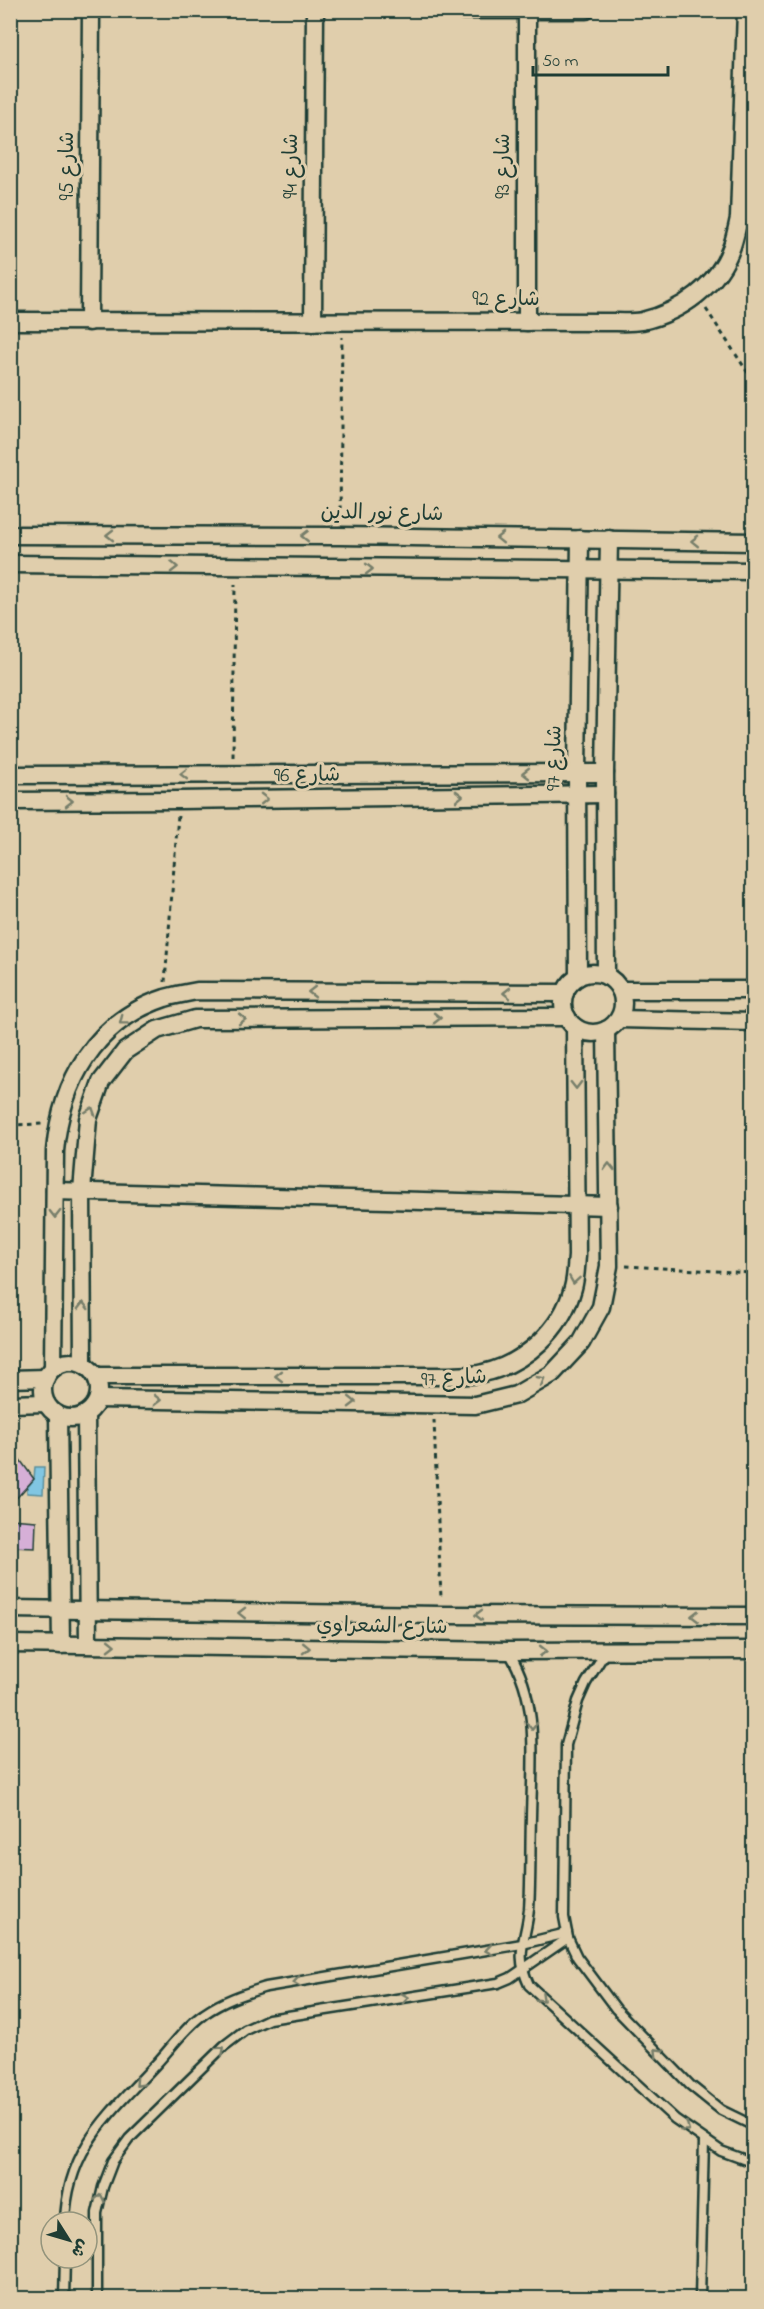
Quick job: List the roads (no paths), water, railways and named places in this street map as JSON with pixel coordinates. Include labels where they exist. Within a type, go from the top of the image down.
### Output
[{"type":"street","name":"شارع 95","points":[[89,321],[91,10]]},
{"type":"street","name":"شارع 94","points":[[313,322],[315,10]]},
{"type":"street","points":[[463,10],[586,10]]},
{"type":"street","name":"شارع 92","points":[[10,321],[640,321],[670,312],[697,295],[718,274],[732,248],[739,218],[746,10]]},
{"type":"street","name":"شارع 93","points":[[526,11],[527,322]]},
{"type":"street","name":"شارع نور الدين","points":[[10,535],[340,536],[753,542]]},
{"type":"street","name":"شارع 97","points":[[578,977],[577,773],[580,539]]},
{"type":"street","points":[[606,975],[605,773],[609,539]]},
{"type":"street","points":[[10,564],[753,572]]},
{"type":"street","name":"شارع 96","points":[[10,774],[605,773]]},
{"type":"street","name":"شارع 96","points":[[10,801],[605,794]]},
{"type":"street","points":[[571,1022],[564,1005],[565,993],[578,977],[591,973],[606,975],[621,990],[623,1005],[612,1025]]},
{"type":"street","points":[[621,990],[753,990]]},
{"type":"street","points":[[61,1645],[52,1409],[43,1391],[50,1373],[58,1123],[67,1090],[84,1060],[106,1034],[133,1013],[164,999],[197,991],[565,993]]},
{"type":"street","points":[[83,1364],[82,1191],[88,1119],[101,1082],[125,1051],[158,1030],[195,1019],[571,1022],[590,1033],[612,1025],[753,1022]]},
{"type":"street","name":"شارع 97","points":[[96,1376],[451,1376],[483,1373],[514,1362],[540,1343],[560,1318],[573,1288],[578,1256],[571,1022]]},
{"type":"street","name":"شارع 97","points":[[98,1399],[476,1405],[516,1395],[552,1374],[581,1344],[601,1307],[609,1266],[612,1025]]},
{"type":"street","points":[[55,1191],[609,1206]]},
{"type":"street","points":[[10,1379],[50,1373],[67,1362],[83,1364],[96,1376],[100,1392],[93,1408],[77,1418],[67,1418],[52,1409],[10,1404]]},
{"type":"street","points":[[86,1414],[88,1644]]},
{"type":"street","name":"شارع الشعراوي","points":[[10,1609],[441,1616],[753,1616]]},
{"type":"street","name":"شارع الشعراوي","points":[[10,1644],[509,1651],[753,1650]]},
{"type":"lane","points":[[509,1651],[524,1681],[533,1720],[528,1910],[520,1957],[522,1970],[529,1985],[535,1993],[675,2119],[721,2151],[753,2163]]},
{"type":"lane","points":[[606,1651],[586,1683],[578,1701],[566,1744],[564,1917],[568,1935],[577,1957],[606,1998],[657,2051],[690,2085],[722,2110],[753,2126]]},
{"type":"lane","points":[[66,2210],[72,2174],[83,2148],[99,2125],[202,2015],[231,1997],[266,1987],[568,1935]]},
{"type":"lane","points":[[97,2298],[98,2213],[103,2187],[113,2161],[129,2139],[224,2046],[245,2030],[269,2019],[498,1983],[522,1970],[568,1935]]},
{"type":"lane","points":[[700,2298],[704,2141]]},
{"type":"lane","points":[[64,2298],[65,2270]]},
{"type":"water","points":[[35,1467],[44,1467],[43,1494],[27,1493],[27,1488],[34,1479]]}]
